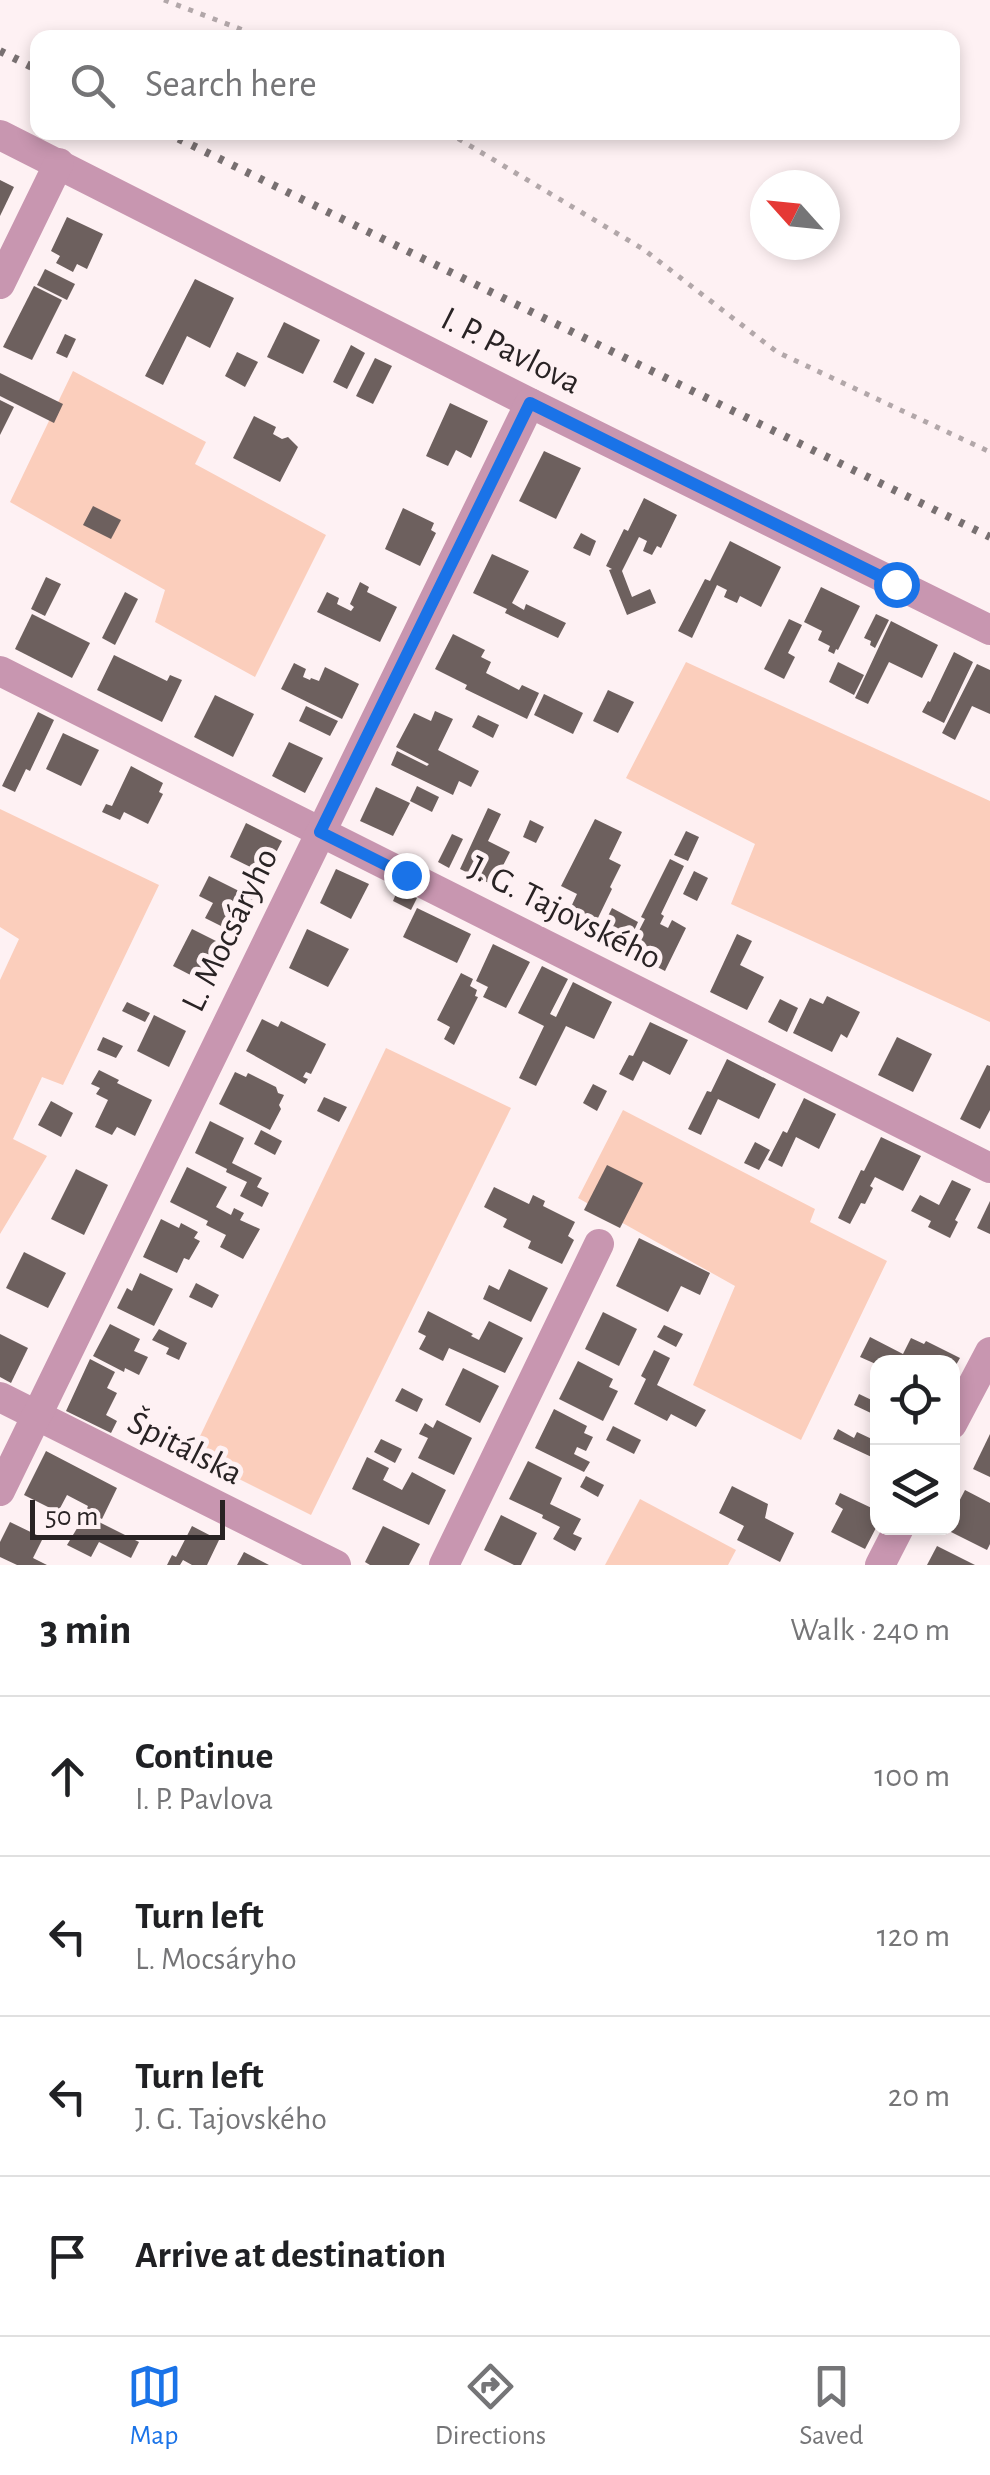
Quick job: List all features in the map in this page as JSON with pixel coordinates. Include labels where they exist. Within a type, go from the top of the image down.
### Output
[{"type":"street","name":"I. P. Pavlova","points":[[0,135],[990,630]]},
{"type":"street","points":[[0,284],[59,163]]},
{"type":"street","name":"L. Mocsáryho","points":[[0,1490],[530,403]]},
{"type":"street","name":"J. G. Tajovského","points":[[0,670],[990,1168]]},
{"type":"street","points":[[444,1565],[599,1244]]},
{"type":"street","points":[[960,1409],[990,1352]]},
{"type":"street","name":"Špitálska","points":[[0,1397],[336,1565]]},
{"type":"street","points":[[880,1565],[895,1535]]},
{"type":"path","points":[[164,0],[243,30]]},
{"type":"path","points":[[460,140],[643,248],[777,352],[990,452]]},
{"type":"shaded area","points":[[73,371],[206,442],[195,464],[326,535],[255,677],[155,622],[165,590],[10,502]]},
{"type":"shaded area","points":[[686,662],[990,801],[990,1022],[731,904],[755,844],[626,778]]},
{"type":"shaded area","points":[[0,809],[159,885],[63,1085],[42,1077],[13,1139],[47,1156],[0,1234],[0,980],[19,939],[0,927]]},
{"type":"shaded area","points":[[386,1048],[511,1108],[311,1515],[191,1455]]},
{"type":"shaded area","points":[[623,1110],[815,1209],[810,1222],[887,1261],[801,1440],[693,1385],[735,1286],[578,1198]]},
{"type":"shaded area","points":[[640,1499],[736,1550],[728,1565],[605,1565]]},
{"type":"building","points":[[0,180],[14,187],[0,216]]},
{"type":"building","points":[[67,217],[103,234],[87,269],[77,264],[73,272],[56,263],[60,256],[51,251]]},
{"type":"building","points":[[45,269],[75,284],[67,300],[37,285]]},
{"type":"building","points":[[195,279],[234,298],[210,348],[187,336],[163,385],[145,376]]},
{"type":"building","points":[[34,286],[62,300],[32,360],[3,347]]},
{"type":"building","points":[[284,322],[320,340],[303,374],[267,357]]},
{"type":"building","points":[[65,334],[76,339],[67,358],[56,353]]},
{"type":"building","points":[[351,345],[365,353],[347,389],[333,382]]},
{"type":"building","points":[[237,352],[258,362],[245,387],[225,376]]},
{"type":"building","points":[[375,358],[392,366],[373,404],[356,396]]},
{"type":"building","points":[[0,373],[63,404],[54,423],[0,396]]},
{"type":"building","points":[[0,400],[14,407],[0,435]]},
{"type":"building","points":[[450,403],[488,421],[471,458],[456,450],[448,466],[426,456]]},
{"type":"building","points":[[254,416],[276,427],[273,434],[282,439],[288,437],[298,447],[280,482],[233,458]]},
{"type":"building","points":[[544,451],[581,468],[556,519],[519,501]]},
{"type":"building","points":[[644,498],[677,515],[661,548],[657,546],[652,555],[643,551],[647,541],[639,537],[622,571],[632,597],[650,589],[656,603],[627,615],[609,570],[612,569],[606,566]]},
{"type":"building","points":[[93,506],[121,520],[111,539],[83,525]]},
{"type":"building","points":[[403,508],[434,523],[431,530],[436,533],[420,566],[385,549]]},
{"type":"building","points":[[581,533],[596,541],[590,556],[573,548]]},
{"type":"building","points":[[730,541],[781,567],[761,607],[740,596],[737,603],[724,597],[727,590],[717,585],[692,638],[678,631]]},
{"type":"building","points":[[492,554],[529,571],[512,603],[524,610],[526,604],[566,623],[558,638],[473,593]]},
{"type":"building","points":[[46,577],[61,584],[45,616],[31,609]]},
{"type":"building","points":[[360,582],[369,587],[367,592],[397,607],[380,642],[317,612],[327,592],[339,598],[337,604],[351,611],[354,607],[350,604]]},
{"type":"building","points":[[821,587],[860,606],[834,654],[828,651],[830,646],[818,640],[822,631],[804,622]]},
{"type":"building","points":[[125,592],[138,599],[115,645],[102,638]]},
{"type":"building","points":[[32,614],[90,643],[72,678],[15,649]]},
{"type":"building","points":[[876,614],[889,620],[875,648],[864,638]]},
{"type":"building","points":[[789,619],[802,625],[788,653],[795,657],[784,679],[764,669]]},
{"type":"building","points":[[891,621],[938,645],[922,678],[889,662],[868,704],[855,698]]},
{"type":"building","points":[[453,634],[485,650],[481,657],[491,662],[486,673],[519,690],[522,685],[539,693],[527,719],[465,689],[467,685],[435,669]]},
{"type":"building","points":[[954,652],[973,662],[944,723],[922,712]]},
{"type":"building","points":[[114,655],[167,681],[170,675],[182,680],[162,722],[97,690]]},
{"type":"building","points":[[838,662],[864,675],[854,695],[829,682]]},
{"type":"building","points":[[294,663],[306,669],[303,677],[310,680],[319,681],[325,667],[359,684],[342,719],[281,689]]},
{"type":"building","points":[[977,664],[990,670],[990,714],[972,706],[955,740],[942,733]]},
{"type":"building","points":[[608,690],[634,702],[618,733],[593,721]]},
{"type":"building","points":[[544,694],[583,713],[573,734],[534,715]]},
{"type":"building","points":[[215,695],[254,714],[233,757],[194,737]]},
{"type":"building","points":[[306,706],[338,721],[330,736],[299,721]]},
{"type":"building","points":[[435,711],[453,719],[438,750],[479,771],[471,787],[459,781],[453,795],[391,765],[397,751],[429,764],[396,747],[414,713],[431,721]]},
{"type":"building","points":[[38,712],[54,720],[30,771],[26,769],[15,792],[2,786]]},
{"type":"building","points":[[478,715],[499,725],[493,738],[472,727]]},
{"type":"building","points":[[63,733],[99,750],[81,786],[46,769]]},
{"type":"building","points":[[289,742],[323,758],[305,793],[272,776]]},
{"type":"building","points":[[131,766],[163,783],[159,792],[163,794],[148,824],[124,812],[120,820],[102,812],[106,804],[112,806]]},
{"type":"building","points":[[417,786],[439,797],[432,812],[410,801]]},
{"type":"building","points":[[376,787],[410,803],[393,836],[360,821]]},
{"type":"building","points":[[488,808],[501,814],[488,841],[510,852],[493,885],[460,869]]},
{"type":"building","points":[[595,819],[622,832],[609,859],[621,865],[597,920],[571,907],[577,894],[561,886]]},
{"type":"building","points":[[530,820],[544,827],[536,843],[523,837]]},
{"type":"building","points":[[246,823],[282,841],[265,874],[230,857]]},
{"type":"building","points":[[686,831],[699,837],[688,861],[674,855]]},
{"type":"building","points":[[452,834],[463,839],[449,868],[438,862]]},
{"type":"building","points":[[670,859],[684,866],[660,924],[668,928],[672,920],[686,928],[665,971],[628,952]]},
{"type":"building","points":[[336,869],[369,884],[351,919],[320,903]]},
{"type":"building","points":[[694,871],[708,878],[697,901],[683,894]]},
{"type":"building","points":[[209,876],[253,898],[235,933],[205,918],[213,903],[199,896]]},
{"type":"building","points":[[398,889],[417,898],[411,910],[393,901]]},
{"type":"building","points":[[417,908],[471,934],[457,963],[403,937]]},
{"type":"building","points":[[612,908],[638,922],[627,946],[600,932]]},
{"type":"building","points":[[192,929],[228,947],[210,985],[173,966]]},
{"type":"building","points":[[307,929],[349,949],[328,987],[289,968]]},
{"type":"building","points":[[737,934],[752,941],[740,965],[764,977],[747,1010],[710,992]]},
{"type":"building","points":[[493,944],[530,962],[506,1008],[483,997],[488,987],[476,981]]},
{"type":"building","points":[[542,966],[568,979],[550,1014],[556,1017],[573,982],[612,1002],[594,1039],[566,1026],[536,1086],[519,1078],[544,1026],[518,1013]]},
{"type":"building","points":[[461,973],[473,979],[470,986],[477,990],[478,997],[454,1045],[444,1039],[450,1027],[437,1020]]},
{"type":"building","points":[[827,996],[860,1012],[847,1038],[841,1034],[832,1052],[793,1033],[810,998],[823,1004]]},
{"type":"building","points":[[780,999],[798,1008],[787,1032],[768,1022]]},
{"type":"building","points":[[127,1002],[150,1013],[145,1022],[122,1011]]},
{"type":"building","points":[[154,1015],[186,1031],[169,1067],[137,1051]]},
{"type":"building","points":[[262,1019],[278,1027],[281,1021],[326,1044],[311,1074],[306,1072],[303,1077],[308,1079],[305,1084],[246,1051]]},
{"type":"building","points":[[650,1022],[688,1040],[670,1075],[643,1061],[633,1081],[619,1074]]},
{"type":"building","points":[[103,1037],[123,1046],[116,1058],[97,1050]]},
{"type":"building","points":[[897,1037],[932,1054],[913,1092],[878,1075]]},
{"type":"building","points":[[727,1059],[776,1084],[759,1119],[718,1099],[701,1135],[688,1129]]},
{"type":"building","points":[[987,1065],[990,1110],[980,1129],[960,1119]]},
{"type":"building","points":[[99,1070],[152,1100],[135,1136],[117,1127],[112,1135],[95,1127],[108,1100],[96,1094],[100,1088],[91,1084]]},
{"type":"building","points":[[235,1072],[246,1077],[248,1073],[284,1095],[270,1130],[219,1104]]},
{"type":"building","points":[[593,1084],[607,1091],[597,1111],[583,1103]]},
{"type":"building","points":[[324,1097],[347,1107],[339,1122],[317,1111]]},
{"type":"building","points":[[804,1098],[836,1114],[819,1149],[796,1137],[782,1167],[768,1160]]},
{"type":"building","points":[[51,1101],[73,1113],[61,1137],[38,1125]]},
{"type":"building","points":[[210,1121],[244,1138],[232,1163],[262,1178],[257,1187],[269,1193],[262,1207],[240,1196],[247,1182],[195,1153]]},
{"type":"building","points":[[261,1130],[282,1141],[275,1155],[254,1144]]},
{"type":"building","points":[[881,1137],[921,1156],[903,1191],[875,1177],[865,1204],[861,1203],[850,1224],[838,1218]]},
{"type":"building","points":[[755,1142],[770,1150],[759,1170],[744,1163]]},
{"type":"building","points":[[607,1165],[643,1183],[620,1228],[584,1210]]},
{"type":"building","points":[[187,1167],[227,1187],[216,1207],[231,1215],[234,1208],[244,1213],[240,1220],[260,1229],[243,1259],[220,1247],[226,1235],[170,1202]]},
{"type":"building","points":[[76,1169],[108,1185],[84,1235],[51,1219]]},
{"type":"building","points":[[952,1180],[971,1189],[950,1238],[928,1227],[931,1221],[911,1211],[920,1195],[939,1205]]},
{"type":"building","points":[[494,1187],[529,1204],[533,1195],[545,1201],[543,1206],[575,1222],[568,1236],[574,1240],[562,1264],[528,1248],[531,1241],[503,1227],[507,1219],[484,1207]]},
{"type":"building","points":[[990,1201],[990,1234],[977,1228]]},
{"type":"building","points":[[161,1219],[198,1232],[194,1238],[200,1241],[189,1260],[184,1258],[177,1273],[143,1257]]},
{"type":"building","points":[[639,1238],[710,1273],[700,1295],[681,1286],[668,1312],[616,1286]]},
{"type":"building","points":[[24,1252],[66,1273],[48,1308],[6,1288]]},
{"type":"building","points":[[509,1269],[548,1288],[531,1322],[483,1299],[489,1285],[499,1290]]},
{"type":"building","points":[[140,1273],[173,1289],[154,1326],[117,1308],[127,1288],[132,1291]]},
{"type":"building","points":[[196,1283],[219,1295],[212,1308],[189,1297]]},
{"type":"building","points":[[428,1311],[479,1340],[489,1321],[523,1338],[505,1373],[449,1348],[443,1361],[419,1349],[426,1336],[418,1332]]},
{"type":"building","points":[[603,1312],[637,1329],[619,1366],[585,1349]]},
{"type":"building","points":[[110,1324],[140,1339],[134,1351],[148,1357],[139,1375],[93,1356]]},
{"type":"building","points":[[664,1325],[683,1334],[676,1347],[657,1337]]},
{"type":"building","points":[[159,1329],[187,1343],[179,1360],[166,1354],[169,1348],[152,1340]]},
{"type":"building","points":[[0,1334],[28,1348],[11,1383],[0,1377]]},
{"type":"building","points":[[870,1337],[903,1354],[911,1338],[954,1355],[870,1355],[870,1361],[860,1357]]},
{"type":"building","points":[[654,1350],[670,1358],[657,1385],[706,1410],[696,1427],[671,1414],[667,1421],[634,1404],[646,1379],[641,1376]]},
{"type":"building","points":[[90,1359],[115,1372],[107,1388],[117,1393],[106,1415],[117,1421],[111,1433],[66,1411]]},
{"type":"building","points":[[578,1361],[613,1379],[609,1387],[618,1391],[603,1421],[559,1399]]},
{"type":"building","points":[[463,1368],[499,1386],[480,1423],[445,1405]]},
{"type":"building","points":[[402,1388],[423,1399],[417,1412],[395,1401]]},
{"type":"building","points":[[859,1394],[870,1399],[870,1413],[854,1405]]},
{"type":"building","points":[[554,1409],[587,1426],[584,1433],[593,1437],[586,1451],[577,1447],[574,1454],[590,1462],[584,1472],[535,1448]]},
{"type":"building","points":[[437,1420],[472,1438],[454,1475],[418,1458],[428,1438],[419,1434],[425,1423],[433,1428]]},
{"type":"building","points":[[613,1426],[641,1440],[634,1454],[606,1440]]},
{"type":"building","points":[[838,1429],[854,1438],[857,1432],[870,1438],[870,1456],[833,1439]]},
{"type":"building","points":[[990,1434],[990,1477],[973,1469]]},
{"type":"building","points":[[381,1439],[402,1449],[395,1463],[374,1452]]},
{"type":"building","points":[[46,1451],[117,1488],[102,1519],[67,1495],[58,1512],[24,1495]]},
{"type":"building","points":[[367,1457],[389,1468],[383,1480],[402,1490],[412,1472],[446,1490],[429,1525],[352,1489]]},
{"type":"building","points":[[528,1461],[562,1478],[550,1504],[581,1519],[573,1534],[582,1538],[575,1551],[553,1539],[560,1527],[509,1499]]},
{"type":"building","points":[[586,1476],[604,1485],[598,1497],[580,1487]]},
{"type":"building","points":[[732,1486],[768,1504],[765,1518],[794,1533],[780,1562],[737,1540],[744,1526],[719,1513]]},
{"type":"building","points":[[965,1490],[990,1503],[987,1550],[957,1535],[960,1500]]},
{"type":"building","points":[[840,1493],[870,1507],[872,1535],[865,1549],[831,1532],[843,1509],[835,1504]]},
{"type":"building","points":[[85,1515],[139,1542],[131,1558],[99,1542],[91,1557],[67,1545]]},
{"type":"building","points":[[501,1515],[537,1533],[521,1565],[484,1550]]},
{"type":"building","points":[[10,1522],[43,1538],[33,1558],[47,1565],[17,1565],[0,1557],[0,1542]]},
{"type":"building","points":[[192,1526],[219,1540],[207,1565],[192,1565],[183,1560],[180,1565],[167,1565],[172,1555],[176,1557]]},
{"type":"building","points":[[383,1526],[420,1544],[409,1565],[365,1562]]},
{"type":"building","points":[[937,1546],[975,1565],[927,1565]]},
{"type":"building","points":[[244,1552],[269,1565],[237,1565]]},
{"type":"railway","points":[[0,51],[30,66]]},
{"type":"railway","points":[[181,140],[990,537]]},
{"type":"route","points":[[406,875],[320,832],[530,403],[896,584]]}]
